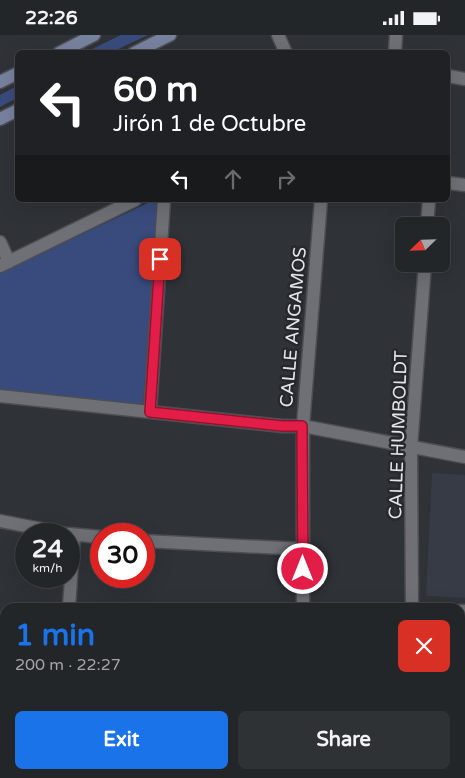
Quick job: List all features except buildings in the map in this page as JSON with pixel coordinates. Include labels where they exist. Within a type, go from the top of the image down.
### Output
[{"type":"main road","points":[[65,50],[94,35]]},
{"type":"main road","points":[[140,50],[170,35]]},
{"type":"main road","points":[[0,81],[15,74]]},
{"type":"main road","points":[[0,119],[15,112]]},
{"type":"street","points":[[278,35],[285,50]]},
{"type":"street","points":[[395,50],[396,35]]},
{"type":"street","points":[[450,76],[465,79]]},
{"type":"street","points":[[450,183],[465,185]]},
{"type":"street","points":[[0,242],[4,264],[131,202]]},
{"type":"street","points":[[150,412],[164,202]]},
{"type":"street","name":"CALLE ANGAMOS","points":[[303,603],[302,426],[321,202]]},
{"type":"street","points":[[428,217],[429,202]]},
{"type":"street","name":"CALLE HUMBOLDT","points":[[412,603],[411,447],[424,273]]},
{"type":"street","points":[[0,396],[282,426],[302,426],[465,457]]},
{"type":"street","points":[[0,521],[15,524]]},
{"type":"street","points":[[155,542],[303,549]]},
{"type":"street","points":[[69,588],[69,603]]},
{"type":"shaded area","points":[[121,35],[148,35],[116,50],[90,50]]},
{"type":"shaded area","points":[[15,87],[15,99],[0,107],[0,95]]},
{"type":"shaded area","points":[[150,202],[158,204],[143,405],[0,389],[0,273]]},
{"type":"shaded area","points":[[432,473],[465,475],[465,598],[426,596]]},
{"type":"route","points":[[160,259],[150,412],[282,426],[302,426],[303,569]]}]
